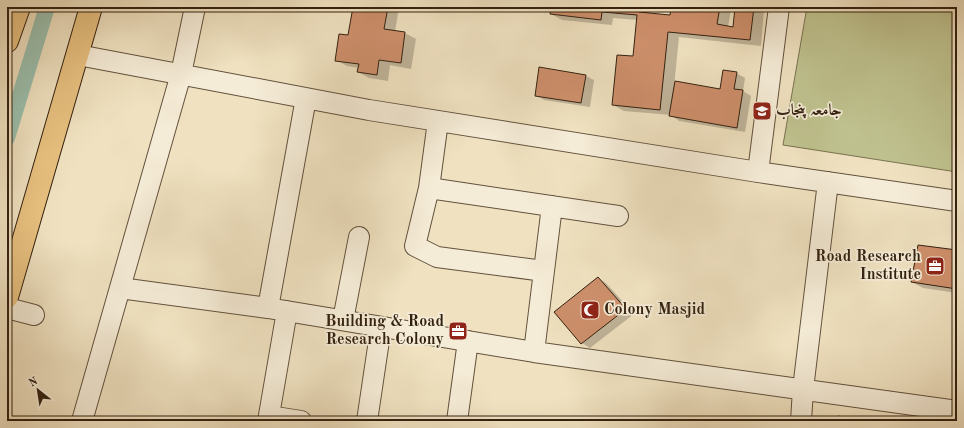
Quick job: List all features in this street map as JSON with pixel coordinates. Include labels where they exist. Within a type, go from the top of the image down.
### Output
[{"type":"highway","points":[[7,41],[18,7]]},
{"type":"highway","points":[[7,297],[91,7]]},
{"type":"street","points":[[82,421],[181,74],[195,7]]},
{"type":"street","points":[[758,172],[779,7]]},
{"type":"street","points":[[78,54],[306,98],[438,121],[758,172],[957,201]]},
{"type":"street","points":[[268,308],[306,98]]},
{"type":"street","points":[[438,121],[429,188],[415,246],[437,257],[544,271]]},
{"type":"street","points":[[801,421],[803,389],[828,182]]},
{"type":"street","points":[[429,188],[618,216]]},
{"type":"street","points":[[534,352],[552,206]]},
{"type":"street","points":[[343,320],[359,237]]},
{"type":"street","points":[[120,288],[268,308],[534,352],[957,411]]},
{"type":"street","points":[[7,308],[34,315]]},
{"type":"street","points":[[287,311],[269,419],[300,421]]},
{"type":"street","points":[[367,421],[381,327]]},
{"type":"street","points":[[457,421],[468,341]]},
{"type":"green space","points":[[807,7],[957,7],[957,172],[783,145]]},
{"type":"building","points":[[353,7],[388,7],[384,29],[405,32],[401,63],[379,60],[377,75],[357,72],[359,64],[335,61],[339,34],[348,35]]},
{"type":"building","points":[[551,7],[639,7],[639,12],[670,15],[671,7],[701,10],[702,7],[720,7],[717,24],[733,27],[735,7],[754,7],[750,40],[668,32],[660,110],[612,105],[617,55],[633,56],[637,15],[602,12],[601,20],[550,14]]},
{"type":"building","points":[[539,67],[586,75],[581,103],[535,96]]},
{"type":"building","points":[[723,70],[737,72],[734,89],[743,90],[737,128],[669,116],[675,81],[720,89]]},
{"type":"building","name":"Road Research Institute","points":[[918,245],[957,250],[957,289],[911,282]]},
{"type":"building","name":"Colony Masjid","points":[[598,277],[626,309],[581,344],[554,312]]},
{"type":"building","points":[[838,416],[857,420],[857,421],[837,421]]},
{"type":"waterway","points":[[7,138],[47,7]]},
{"type":"place","name":"جامعہ پنجاب","points":[[762,111]]},
{"type":"place","name":"Road Research Institute","points":[[935,266]]},
{"type":"place","name":"Colony Masjid","points":[[590,310]]},
{"type":"place","name":"Building & Road Research Colony","points":[[458,331]]}]
